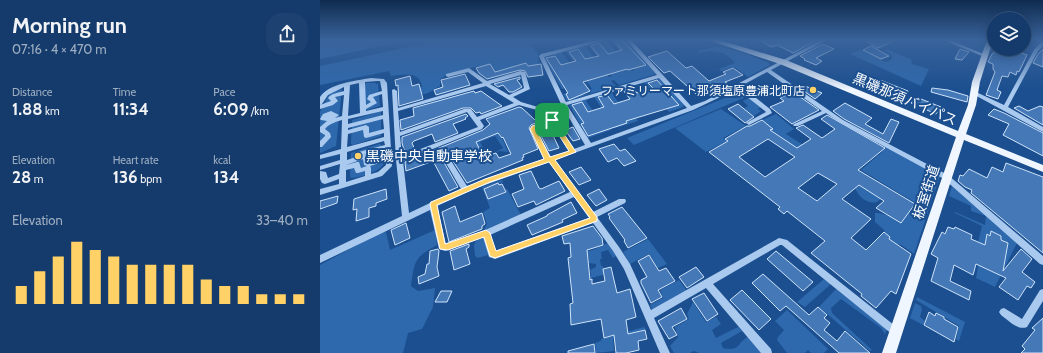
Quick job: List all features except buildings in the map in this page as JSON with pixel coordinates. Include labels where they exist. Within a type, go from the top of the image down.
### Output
[{"type":"main road","name":"黒磯那須バイパス","points":[[768,56],[786,61]]},
{"type":"main road","name":"黒磯那須バイパス","points":[[773,56],[1043,169]]},
{"type":"main road","name":"板室街道","points":[[889,353],[946,177],[972,105],[984,56]]},
{"type":"main road","name":"黒磯那須バイパス","points":[[962,134],[1043,162]]},
{"type":"street","points":[[541,56],[564,104],[589,146]]},
{"type":"street","points":[[642,56],[691,109]]},
{"type":"street","points":[[320,259],[406,216],[465,190],[691,109],[738,87],[794,56]]},
{"type":"street","points":[[1005,108],[1033,56]]},
{"type":"street","points":[[448,75],[469,70],[519,103],[546,111],[573,152]]},
{"type":"street","points":[[768,70],[826,111],[852,127],[946,177],[1043,261]]},
{"type":"street","points":[[396,110],[523,73],[526,89],[510,97]]},
{"type":"street","points":[[564,104],[659,76]]},
{"type":"street","points":[[320,107],[334,103],[335,101],[331,98],[333,96],[362,82],[376,79],[382,80],[384,83],[389,158],[389,166],[384,171],[368,178],[320,192]]},
{"type":"street","points":[[362,82],[364,115]]},
{"type":"street","points":[[738,87],[768,110],[769,113],[749,123]]},
{"type":"street","points":[[320,103],[325,94],[329,91],[347,89]]},
{"type":"street","points":[[342,186],[347,89]]},
{"type":"street","points":[[394,90],[399,160],[406,216]]},
{"type":"street","points":[[362,94],[373,92]]},
{"type":"street","points":[[345,130],[364,115],[374,103],[374,100],[370,99],[371,96],[384,92]]},
{"type":"street","points":[[974,93],[1005,108],[1043,130]]},
{"type":"street","points":[[476,119],[519,103]]},
{"type":"street","points":[[321,118],[329,120],[336,115],[331,113],[346,106]]},
{"type":"street","points":[[320,145],[328,137],[328,134],[321,130],[324,126],[346,118],[364,115],[386,108]]},
{"type":"street","points":[[397,135],[466,110],[468,110],[481,126],[480,128],[399,160]]},
{"type":"street","points":[[796,125],[826,111]]},
{"type":"street","points":[[364,115],[386,116]]},
{"type":"street","points":[[552,120],[534,127],[533,129],[549,160],[593,217],[627,267],[649,316],[663,353]]},
{"type":"street","points":[[345,130],[366,127],[366,136],[387,130]]},
{"type":"street","points":[[320,157],[388,138]]},
{"type":"street","points":[[353,157],[367,150],[388,146]]},
{"type":"street","points":[[320,173],[324,174],[325,181],[343,167],[363,157],[366,158],[366,163],[370,164],[389,158]]},
{"type":"street","points":[[446,158],[465,190]]},
{"type":"street","points":[[320,168],[343,167],[358,164],[358,171],[368,168],[368,178]]},
{"type":"street","points":[[433,204],[442,247],[448,247],[486,233],[575,193]]},
{"type":"street","points":[[486,233],[492,254],[495,255],[593,217],[622,201]]},
{"type":"street","points":[[649,316],[779,241],[784,242],[896,332]]},
{"type":"street","points":[[707,283],[768,353]]},
{"type":"street","points":[[1004,312],[1024,324],[1043,293]]},
{"type":"shaded area","points":[[320,56],[332,56],[320,59]]},
{"type":"shaded area","points":[[364,56],[538,56],[539,69],[530,67],[527,63],[495,71],[490,64],[464,69],[450,73],[440,80],[440,86],[427,94],[421,94],[414,89],[422,87],[418,78],[410,75],[391,76],[389,71],[320,85],[320,66]]},
{"type":"shaded area","points":[[543,56],[547,56],[545,57],[563,85],[572,83],[556,56],[565,56],[583,84],[562,89]]},
{"type":"shaded area","points":[[570,56],[573,56],[589,80],[598,77],[583,56],[593,56],[609,77],[612,76],[597,56],[620,56],[632,71],[635,70],[624,56],[628,56],[637,68],[645,65],[637,56],[640,56],[656,74],[619,85],[614,80],[611,81],[616,86],[567,101],[563,94],[569,92],[568,89],[586,83],[587,85],[579,88],[583,95],[591,93],[590,90],[592,89]]},
{"type":"shaded area","points":[[729,56],[753,56],[769,63],[770,65],[748,77],[734,67],[721,71],[719,69],[735,63]]},
{"type":"shaded area","points":[[855,56],[875,56],[885,62],[891,60],[893,56],[905,56],[911,59],[912,64],[929,69],[921,86]]},
{"type":"shaded area","points":[[658,78],[660,78],[684,105],[683,107],[669,112],[644,82]],"holes":[[[656,79],[678,104],[670,107],[648,82]]]},
{"type":"shaded area","points":[[366,83],[378,84],[380,106],[365,110],[364,85]]},
{"type":"shaded area","points":[[341,89],[336,146],[320,153],[320,112],[329,94]]},
{"type":"shaded area","points":[[615,91],[612,93],[618,102],[620,101],[633,119],[636,118],[638,121],[615,128],[594,97]],"holes":[[[607,95],[627,122],[617,126],[598,98]]]},
{"type":"shaded area","points":[[742,91],[748,96],[634,145],[627,138]]},
{"type":"shaded area","points":[[590,98],[586,101],[606,129],[609,128],[611,130],[588,138],[569,105]],"holes":[[[582,102],[602,132],[591,135],[573,105]]]},
{"type":"shaded area","points":[[749,98],[761,107],[758,109],[761,111],[754,116],[744,108],[748,106],[743,101]]},
{"type":"shaded area","points":[[721,109],[746,126],[723,138],[727,141],[706,152],[675,128]]},
{"type":"shaded area","points":[[381,112],[381,136],[353,145],[351,144],[352,120]]},
{"type":"shaded area","points":[[776,114],[794,129],[786,134],[803,145],[797,148],[761,134],[772,129],[762,120]]},
{"type":"shaded area","points":[[505,131],[498,134],[503,140],[508,152],[500,151],[494,153],[503,148],[495,136],[480,142],[495,171],[457,150],[492,136],[490,132]]},
{"type":"shaded area","points":[[381,144],[383,165],[364,176],[351,178],[351,153]]},
{"type":"shaded area","points":[[884,146],[940,176],[914,254],[901,245],[893,244],[884,230],[875,222],[875,213],[897,218],[911,212],[917,204],[861,170],[882,152]]},
{"type":"shaded area","points":[[502,180],[503,182],[484,188],[489,199],[505,193],[504,190],[507,189],[521,215],[488,229],[484,229],[487,224],[483,212],[490,208],[482,187]]},
{"type":"shaded area","points":[[861,184],[883,196],[876,202],[863,199],[855,187]]},
{"type":"shaded area","points":[[952,186],[1017,243],[995,287],[976,278],[981,250],[977,247],[982,226],[955,212],[985,225],[986,216],[971,211],[971,206],[949,196]],"holes":[[[991,232],[1001,236],[1001,240],[1008,243],[1003,270],[996,273],[982,267],[987,235],[990,236]]]},
{"type":"shaded area","points":[[435,230],[437,245],[424,253],[417,261],[411,286],[418,291],[435,288],[433,307],[422,329],[408,333],[403,353],[320,353],[320,265],[380,233],[386,232],[390,250]]},
{"type":"shaded area","points":[[485,237],[488,255],[478,258],[475,256],[474,245],[476,241]]},
{"type":"shaded area","points":[[648,239],[667,264],[658,268],[649,254],[630,264],[623,252]]},
{"type":"shaded area","points":[[608,243],[616,256],[613,258],[608,250],[601,252],[602,259],[600,259],[601,266],[603,266],[603,275],[578,281],[591,276],[590,270],[596,267],[596,264],[589,263],[588,256],[579,253],[593,250]]},
{"type":"shaded area","points":[[824,279],[831,284],[805,307],[797,302]]},
{"type":"shaded area","points":[[679,280],[687,291],[653,311],[650,305],[663,298],[660,290]]},
{"type":"shaded area","points":[[836,289],[887,329],[885,334],[881,328],[841,299],[831,308],[832,313],[872,350],[870,351],[819,307]]},
{"type":"shaded area","points":[[917,297],[965,322],[959,341],[956,339],[959,326],[916,300]]},
{"type":"shaded area","points":[[693,302],[706,322],[716,317],[721,324],[712,330],[716,338],[738,327],[742,331],[721,343],[723,348],[736,348],[748,337],[762,353],[699,353],[694,351],[690,353],[674,353],[670,346],[678,337],[675,327],[689,319],[687,314]]},
{"type":"shaded area","points":[[915,303],[921,306],[922,310],[920,317],[925,321],[923,325],[910,318]]},
{"type":"shaded area","points":[[787,310],[828,349],[824,353],[811,353],[808,350],[805,353],[787,353],[777,340],[784,330],[775,321]]},
{"type":"shaded area","points":[[644,327],[646,329],[613,338],[614,351],[596,353],[595,343],[601,341],[601,339]]},
{"type":"place","name":"ファミリーマート那須塩原豊浦北町店","points":[[813,90]]},
{"type":"place","name":"黒磯中央自動車学校","points":[[358,156]]},
{"type":"route","points":[[552,120],[573,152],[550,159],[595,219],[495,255],[492,254],[486,233],[445,248],[442,247],[433,204],[487,180],[548,160],[533,129],[534,127],[552,120]]}]
